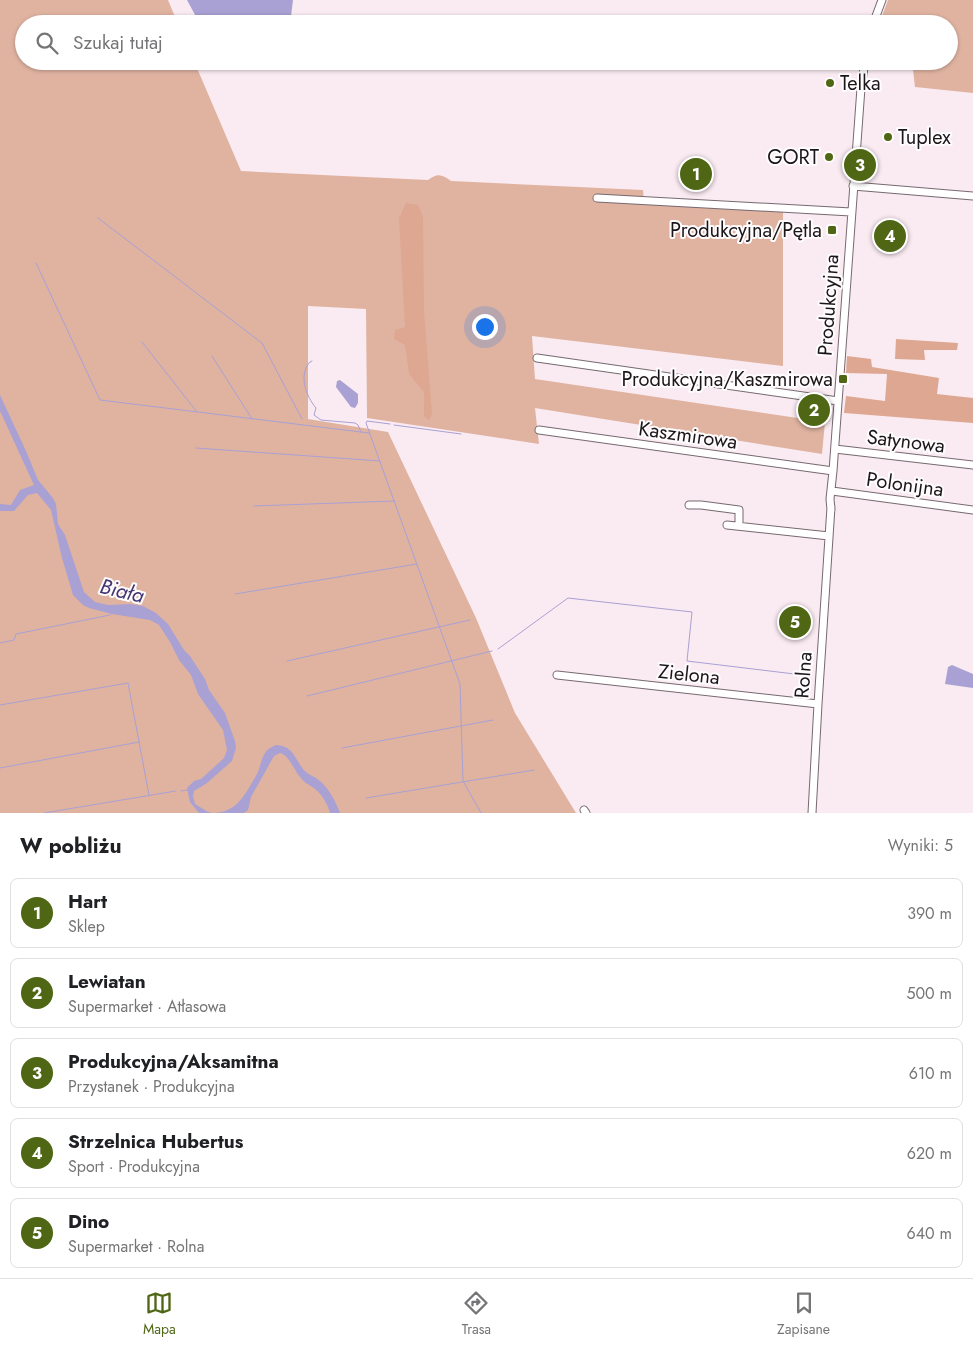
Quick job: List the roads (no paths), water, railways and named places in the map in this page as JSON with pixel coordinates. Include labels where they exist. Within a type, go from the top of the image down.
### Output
[{"type":"street","points":[[877,15],[882,0]]},
{"type":"street","name":"Produkcyjna","points":[[832,491],[853,186],[864,70]]},
{"type":"street","points":[[853,186],[973,196]]},
{"type":"street","points":[[597,198],[852,212]]},
{"type":"street","points":[[537,358],[838,401]]},
{"type":"street","name":"Kaszmirowa","points":[[539,430],[833,471]]},
{"type":"street","name":"Satynowa","points":[[835,449],[973,465]]},
{"type":"street","name":"Rolna","points":[[812,813],[832,491]]},
{"type":"street","name":"Polonijna","points":[[832,491],[973,510]]},
{"type":"street","points":[[689,505],[738,510],[739,526]]},
{"type":"street","points":[[727,525],[829,536]]},
{"type":"street","name":"Zielona","points":[[558,675],[818,704]]},
{"type":"waterway","points":[[98,218],[262,343],[302,419]]},
{"type":"waterway","points":[[36,263],[100,400],[369,433]]},
{"type":"waterway","points":[[142,342],[197,412]]},
{"type":"waterway","points":[[212,356],[252,419]]},
{"type":"waterway","points":[[312,361],[306,367],[304,379],[309,398],[316,408],[314,415],[321,420],[355,423],[361,432]]},
{"type":"waterway","points":[[390,424],[367,421],[366,423],[460,684],[463,781],[481,813]]},
{"type":"waterway","points":[[394,425],[461,434]]},
{"type":"waterway","points":[[196,448],[380,461]]},
{"type":"waterway","points":[[254,506],[395,501]]},
{"type":"waterway","points":[[235,594],[417,564]]},
{"type":"waterway","points":[[498,649],[568,598],[692,612],[687,661],[811,676]]},
{"type":"waterway","points":[[0,643],[14,640],[16,634],[110,615],[112,613]]},
{"type":"waterway","points":[[287,661],[470,620]]},
{"type":"waterway","points":[[307,696],[492,651]]},
{"type":"waterway","points":[[0,705],[128,683],[149,795]]},
{"type":"waterway","points":[[342,748],[493,720]]},
{"type":"waterway","points":[[0,768],[139,742]]},
{"type":"waterway","points":[[366,798],[534,770]]},
{"type":"waterway","points":[[181,791],[188,790]]},
{"type":"waterway","points":[[44,813],[176,791]]},
{"type":"place","name":"Telka","points":[[830,83]]},
{"type":"place","name":"Tuplex","points":[[888,137]]},
{"type":"place","name":"GORT","points":[[829,157]]},
{"type":"place","name":"Produkcyjna/Aksamitna","points":[[860,165]]},
{"type":"place","name":"Hart","points":[[696,174]]},
{"type":"place","name":"Produkcyjna/Pętla","points":[[832,230]]},
{"type":"place","name":"Strzelnica Hubertus","points":[[890,236]]},
{"type":"place","name":"Produkcyjna/Kaszmirowa","points":[[843,379]]},
{"type":"place","name":"Lewiatan","points":[[814,410]]},
{"type":"place","name":"Dino","points":[[795,622]]},
{"type":"water label","name":"Biała","points":[[122,591]]}]
